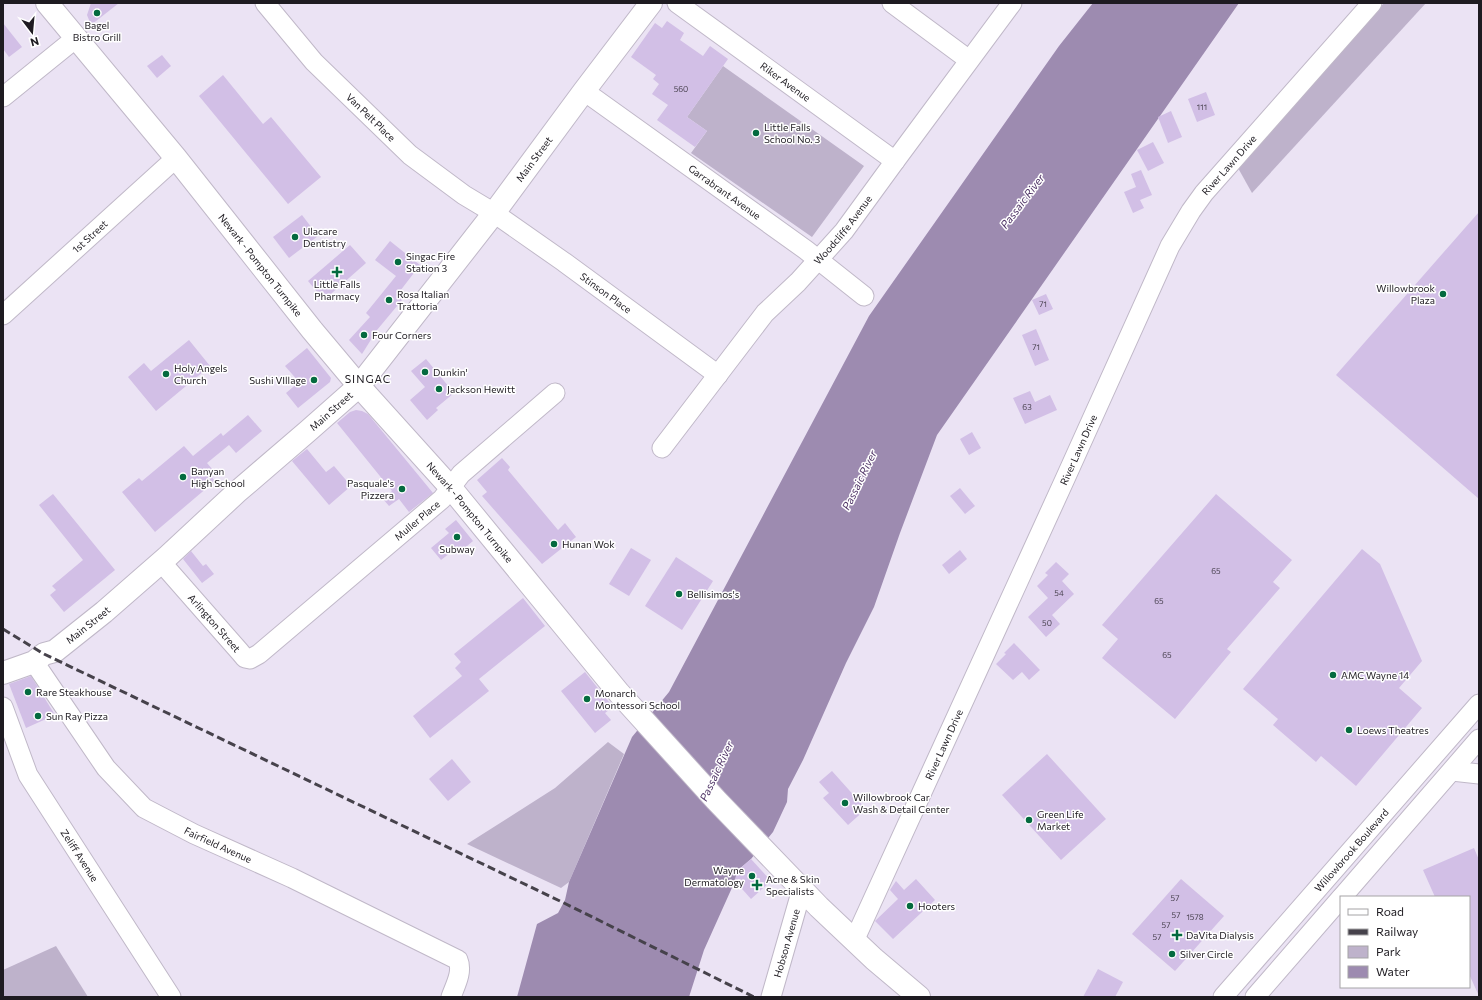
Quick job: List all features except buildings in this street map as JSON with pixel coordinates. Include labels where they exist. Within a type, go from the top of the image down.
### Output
[{"type":"main road","name":"Main Street","points":[[3,673],[34,662],[44,654],[55,651],[104,612],[161,562],[236,492],[359,386],[494,213],[651,3]]},
{"type":"main road","name":"Newark - Pompton Turnpike","points":[[53,5],[76,38],[176,158],[308,325],[359,386],[451,488],[619,693],[716,800],[802,889],[854,941],[919,997]]},
{"type":"street","name":"Van Pelt Place","points":[[265,3],[314,62],[410,155],[464,195],[494,213]]},
{"type":"street","name":"Riker Avenue","points":[[677,3],[894,161]]},
{"type":"street","points":[[892,3],[969,60]]},
{"type":"street","name":"Woodcliffe Avenue","points":[[662,448],[765,313],[798,282],[844,232],[894,161],[1012,3]]},
{"type":"street","name":"River Lawn Drive","points":[[854,941],[1170,246],[1191,211],[1204,193],[1372,3]]},
{"type":"street","points":[[3,97],[76,38]]},
{"type":"street","name":"Garrabrant Avenue","points":[[584,91],[818,259],[864,296]]},
{"type":"street","name":"1st Street","points":[[3,315],[176,158]]},
{"type":"street","name":"Stinson Place","points":[[494,213],[718,374]]},
{"type":"street","name":"Muller Place","points":[[273,641],[442,499],[461,474],[554,393]]},
{"type":"street","name":"Arlington Street","points":[[161,562],[245,658],[250,659],[259,654],[273,641]]},
{"type":"street","name":"Fairfield Avenue","points":[[34,662],[106,768],[144,808],[194,834],[292,878],[458,960],[460,972],[451,997]]},
{"type":"street","name":"Willowbrook Boulevard","points":[[1223,997],[1479,706]]},
{"type":"street","name":"Zeliff Avenue","points":[[3,707],[28,776],[171,997]]},
{"type":"street","points":[[1344,896],[1479,740]]},
{"type":"street","points":[[1452,771],[1479,774]]},
{"type":"street","name":"Hobson Avenue","points":[[770,997],[802,889]]},
{"type":"street","points":[[1255,997],[1340,900]]},
{"type":"green space","points":[[1384,3],[1426,3],[1252,193],[1238,168]]},
{"type":"green space","name":"Little Falls School No. 3","points":[[723,66],[864,166],[812,237],[691,153],[707,131],[687,117]]},
{"type":"green space","points":[[608,742],[624,754],[569,882],[561,888],[467,844],[555,788]]},
{"type":"green space","points":[[56,946],[88,997],[3,997],[3,970]]},
{"type":"water","name":"Passaic River","points":[[1093,3],[1239,3],[937,435],[874,607],[846,663],[803,760],[788,789],[787,802],[773,832],[751,859],[737,871],[735,881],[704,950],[689,997],[517,997],[537,924],[558,913],[565,900],[569,882],[632,737],[669,692],[869,316],[1059,46]]},
{"type":"railway","points":[[3,629],[44,654],[562,902],[754,997]]},
{"type":"place","name":"Bagel Bistro Grill","points":[[97,13]]},
{"type":"place","name":"Little Falls School No. 3","points":[[756,133]]},
{"type":"place","name":"Ulacare Dentistry","points":[[295,237]]},
{"type":"place","name":"Singac Fire Station 3","points":[[398,262]]},
{"type":"place","name":"Little Falls Pharmacy","points":[[337,272]]},
{"type":"place","name":"Willowbrook Plaza","points":[[1443,294]]},
{"type":"place","name":"Rosa Italian Trattoria","points":[[389,300]]},
{"type":"place","name":"Four Corners","points":[[364,335]]},
{"type":"place","name":"Dunkin'","points":[[425,372]]},
{"type":"place","name":"Holy Angels Church","points":[[166,374]]},
{"type":"place","name":"Sushi VIllage","points":[[314,380]]},
{"type":"place","name":"Jackson Hewitt","points":[[439,389]]},
{"type":"place","name":"Banyan High School","points":[[183,477]]},
{"type":"place","name":"Pasquale's Pizzera","points":[[402,489]]},
{"type":"place","name":"Subway","points":[[457,537]]},
{"type":"place","name":"Hunan Wok","points":[[554,544]]},
{"type":"place","name":"Bellisimos's","points":[[679,594]]},
{"type":"place","name":"AMC Wayne 14","points":[[1333,675]]},
{"type":"place","name":"Rare Steakhouse","points":[[28,692]]},
{"type":"place","name":"Monarch Montessori School","points":[[587,699]]},
{"type":"place","name":"Sun Ray Pizza","points":[[38,716]]},
{"type":"place","name":"Loews Theatres","points":[[1349,730]]},
{"type":"place","name":"Willowbrook Car Wash & Detail Center","points":[[845,803]]},
{"type":"place","name":"Green Life Market","points":[[1029,820]]},
{"type":"place","name":"Wayne Dermatology","points":[[752,876]]},
{"type":"place","name":"Acne & Skin Specialists","points":[[757,885]]},
{"type":"place","name":"Hooters","points":[[910,906]]},
{"type":"place","name":"DaVita Dialysis","points":[[1177,935]]},
{"type":"place","name":"Silver Circle","points":[[1172,954]]},
{"type":"district","name":"SINGAC","points":[[368,378]]}]
